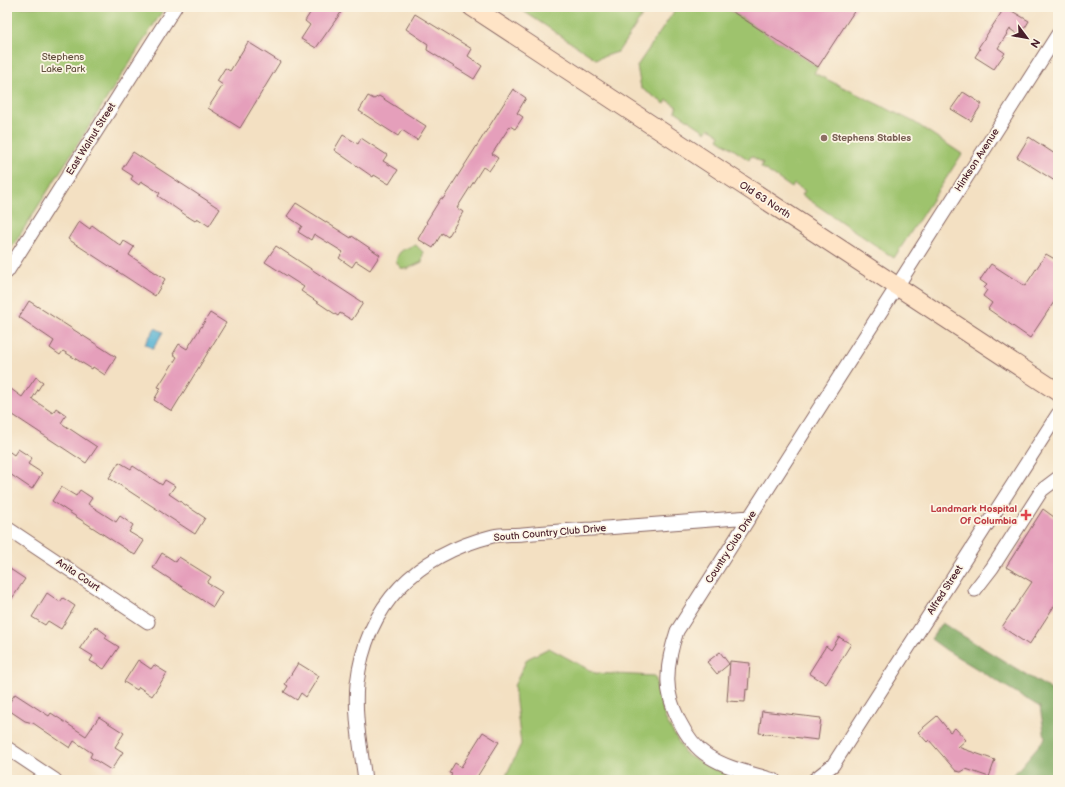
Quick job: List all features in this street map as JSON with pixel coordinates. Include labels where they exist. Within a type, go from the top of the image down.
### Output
[{"type":"main road","name":"Old 63 North","points":[[472,7],[1058,392]]},
{"type":"street","name":"East Walnut Street","points":[[7,272],[175,7]]},
{"type":"street","name":"Hinkson Avenue","points":[[897,287],[1058,34]]},
{"type":"street","name":"Country Club Drive","points":[[774,780],[727,766],[708,756],[694,744],[681,726],[672,700],[667,678],[670,653],[677,631],[897,287]]},
{"type":"street","name":"Alfred Street","points":[[814,780],[833,765],[1058,414]]},
{"type":"street","points":[[974,590],[992,568],[1042,490],[1058,478]]},
{"type":"street","name":"South Country Club Drive","points":[[365,780],[356,702],[361,660],[370,631],[383,608],[412,574],[430,562],[450,552],[494,536],[750,517]]},
{"type":"street","name":"Anita Court","points":[[7,528],[148,622]]},
{"type":"street","points":[[7,748],[55,780]]},
{"type":"street","points":[[833,765],[834,780]]},
{"type":"green space","name":"Stephens Lake Park","points":[[7,7],[165,7],[7,255]]},
{"type":"green space","points":[[517,7],[648,7],[618,52],[596,59]]},
{"type":"green space","name":"Stephens Stables","points":[[677,7],[725,7],[818,67],[814,73],[914,122],[962,154],[894,258],[802,195],[805,191],[794,184],[792,188],[761,167],[763,163],[751,156],[749,160],[718,139],[720,135],[709,128],[706,132],[675,111],[677,107],[667,100],[665,104],[641,88],[637,66]]},
{"type":"green space","points":[[416,245],[423,252],[422,262],[407,269],[401,268],[396,262],[398,254],[405,249]]},
{"type":"green space","points":[[942,623],[1058,694],[1058,780],[1007,780],[1017,771],[1045,738],[1040,707],[946,650],[931,639]]},
{"type":"green space","points":[[549,648],[595,673],[655,676],[665,718],[686,755],[740,780],[504,780],[521,744],[514,686],[527,659]]},
{"type":"water","points":[[155,328],[163,332],[153,349],[145,344]]},
{"type":"building","points":[[314,7],[343,7],[341,10],[342,11],[316,48],[301,39],[310,25],[305,21]]},
{"type":"building","points":[[725,7],[857,7],[818,67]]},
{"type":"building","points":[[1005,7],[1029,21],[1020,36],[1010,29],[998,48],[1005,53],[994,69],[975,57],[980,49],[978,48]]},
{"type":"building","points":[[415,14],[472,49],[468,56],[482,66],[474,79],[427,50],[428,44],[406,29]]},
{"type":"building","points":[[248,42],[280,62],[240,128],[208,108],[223,85],[217,81],[225,68],[230,71]]},
{"type":"building","points":[[513,89],[526,98],[517,113],[523,117],[515,129],[510,126],[492,154],[498,158],[489,171],[483,167],[457,208],[463,212],[448,237],[442,233],[433,248],[418,239],[427,223],[426,222],[441,198],[443,199]]},
{"type":"building","points":[[963,92],[982,104],[971,121],[951,109]]},
{"type":"building","points":[[368,96],[374,99],[379,96],[426,126],[417,140],[402,130],[398,136],[359,111]]},
{"type":"building","points":[[343,135],[358,144],[361,138],[387,155],[383,161],[398,170],[389,184],[374,175],[373,177],[334,150]]},
{"type":"building","points":[[1029,137],[1058,156],[1058,183],[1017,157]]},
{"type":"building","points":[[133,152],[220,209],[209,226],[197,218],[195,221],[187,216],[158,196],[160,193],[141,181],[139,185],[131,179],[133,176],[122,169]]},
{"type":"building","points":[[296,203],[351,238],[352,236],[380,255],[370,270],[356,261],[352,267],[339,258],[343,252],[314,234],[311,240],[298,232],[302,226],[287,216]]},
{"type":"building","points":[[79,221],[90,229],[92,225],[121,246],[124,241],[134,247],[129,255],[165,279],[155,296],[68,239]]},
{"type":"building","points":[[276,246],[363,303],[352,320],[340,313],[338,316],[329,310],[301,291],[304,287],[265,262]]},
{"type":"building","points":[[1046,254],[1058,261],[1058,296],[1030,338],[988,309],[992,303],[983,296],[987,290],[984,288],[987,285],[980,280],[991,264],[1025,286]]},
{"type":"building","points":[[29,301],[116,357],[105,375],[93,367],[92,369],[63,351],[60,355],[50,348],[54,341],[19,317]]},
{"type":"building","points":[[210,313],[226,323],[172,411],[154,400],[161,388],[158,387],[177,357],[173,354],[179,344],[187,349]]},
{"type":"building","points":[[36,377],[43,382],[32,399],[53,413],[56,408],[66,415],[61,423],[97,447],[86,463],[7,411],[7,395],[11,389],[22,397]]},
{"type":"building","points":[[18,449],[32,458],[28,464],[42,473],[32,489],[7,472],[7,450],[14,455]]},
{"type":"building","points":[[119,462],[131,469],[133,466],[162,485],[165,480],[175,486],[169,494],[205,518],[195,534],[109,478]]},
{"type":"building","points":[[61,487],[76,496],[80,490],[92,498],[88,504],[116,522],[120,516],[133,525],[129,532],[144,541],[135,555],[52,501]]},
{"type":"building","points":[[1043,509],[1058,520],[1058,600],[1029,645],[1002,627],[1032,582],[1006,567]]},
{"type":"building","points":[[162,553],[176,562],[179,557],[211,577],[207,583],[222,592],[213,607],[153,568]]},
{"type":"building","points":[[7,567],[25,579],[7,606]]},
{"type":"building","points":[[47,593],[60,602],[63,598],[75,606],[61,629],[48,621],[45,625],[32,617]]},
{"type":"building","points":[[95,626],[107,635],[105,638],[119,647],[104,669],[90,661],[93,656],[80,648]]},
{"type":"building","points":[[839,637],[851,644],[826,684],[809,673],[826,646],[831,650]]},
{"type":"building","points":[[720,652],[729,664],[717,674],[707,662]]},
{"type":"building","points":[[138,660],[151,669],[154,665],[167,673],[152,696],[139,687],[137,690],[124,682]]},
{"type":"building","points":[[730,661],[750,663],[748,690],[746,689],[745,702],[727,701]]},
{"type":"building","points":[[298,663],[319,676],[306,697],[301,693],[297,700],[284,692],[288,686],[285,684]]},
{"type":"building","points":[[15,694],[49,716],[51,713],[86,736],[99,717],[124,733],[115,747],[123,752],[111,770],[90,757],[92,753],[74,741],[70,748],[33,723],[25,721],[7,709],[7,706]]},
{"type":"building","points":[[762,711],[821,718],[818,740],[759,733]]},
{"type":"building","points":[[937,716],[950,732],[955,728],[966,740],[958,747],[995,760],[989,777],[966,769],[961,772],[956,771],[929,740],[927,742],[918,732]]},
{"type":"building","points":[[483,732],[499,742],[475,780],[449,780],[452,774],[449,773],[455,763],[461,767]]},
{"type":"place","name":"Stephens Stables","points":[[824,138]]},
{"type":"place","name":"Landmark Hospital Of Columbia","points":[[1026,515]]}]
